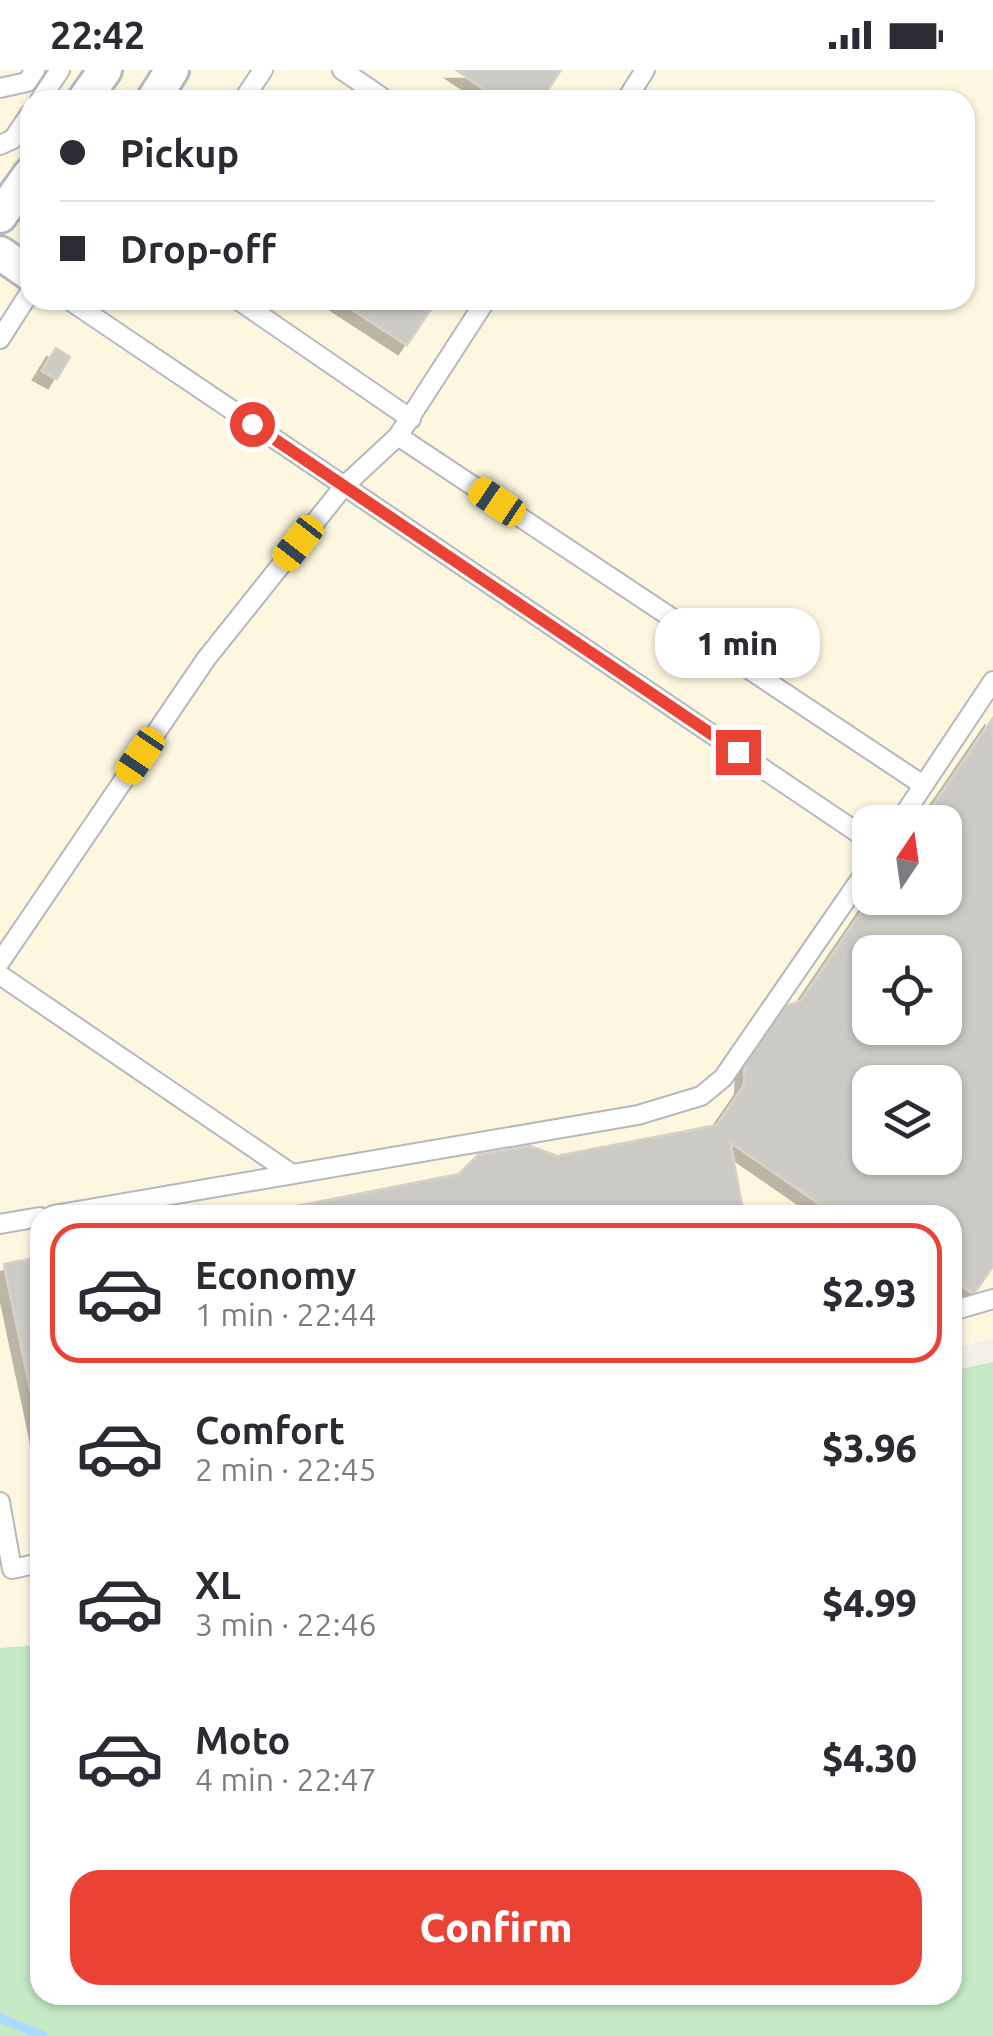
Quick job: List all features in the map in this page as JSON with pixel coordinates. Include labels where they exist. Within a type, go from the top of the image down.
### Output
[{"type":"street","points":[[0,216],[20,188]]},
{"type":"lane","points":[[0,88],[27,82],[35,70]]},
{"type":"lane","points":[[342,70],[371,90]]},
{"type":"lane","points":[[0,146],[13,139],[20,129]]},
{"type":"lane","points":[[0,339],[20,308]]},
{"type":"lane","points":[[84,310],[852,830]]},
{"type":"lane","points":[[267,310],[411,418]]},
{"type":"lane","points":[[0,962],[206,659],[344,486],[398,436],[480,310]]},
{"type":"lane","points":[[398,436],[923,785]]},
{"type":"lane","points":[[909,805],[993,681]]},
{"type":"lane","points":[[112,1205],[638,1114],[701,1096],[723,1078],[852,891]]},
{"type":"lane","points":[[0,974],[292,1174]]},
{"type":"lane","points":[[0,1224],[30,1220]]},
{"type":"lane","points":[[962,1308],[993,1299]]},
{"type":"lane","points":[[0,1502],[6,1570]]},
{"type":"shaded area","points":[[0,70],[993,70],[993,1339],[962,1347],[962,1205],[30,1205],[30,1646],[0,1648]]},
{"type":"green space","points":[[993,1362],[993,2036],[0,2036],[0,1648],[30,1646],[30,2005],[962,2005],[962,1369]]},
{"type":"building","points":[[456,70],[561,70],[548,90],[486,90]]},
{"type":"building","points":[[353,310],[430,310],[407,345]]},
{"type":"building","points":[[56,348],[70,357],[57,379],[42,371]]},
{"type":"building","points":[[993,718],[993,1266],[974,1294],[962,1286],[962,1205],[821,1205],[730,1142],[742,1205],[302,1205],[459,1174],[478,1155],[530,1146],[557,1156],[717,1125],[744,1086],[746,1056],[776,1009],[801,1001],[859,915],[962,915],[962,805],[934,805]]},
{"type":"building","points":[[30,1259],[30,1387],[4,1264]]},
{"type":"waterway","points":[[0,2018],[43,2036]]},
{"type":"route","points":[[252,424],[738,752]]}]
